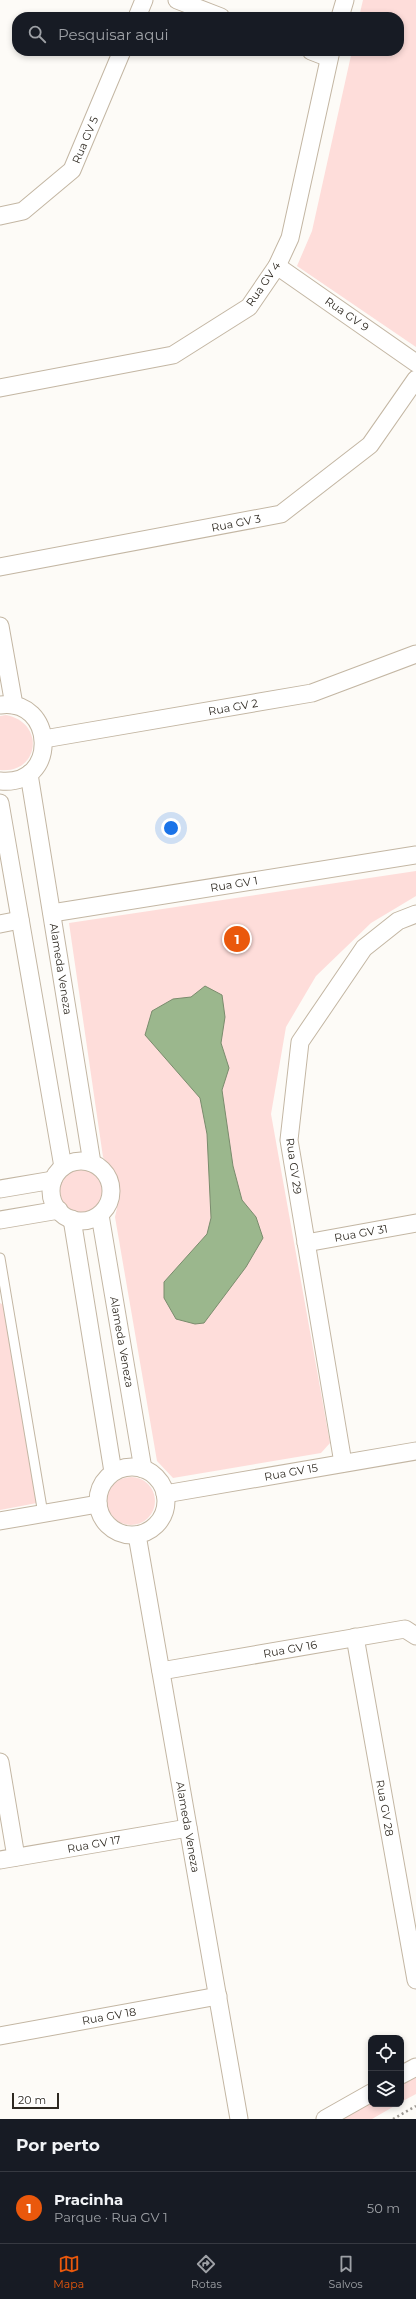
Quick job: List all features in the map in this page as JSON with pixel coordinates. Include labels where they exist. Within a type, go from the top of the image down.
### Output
[{"type":"street","points":[[139,12],[144,0]]},
{"type":"street","points":[[177,0],[208,12]]},
{"type":"street","points":[[341,12],[345,0]]},
{"type":"street","name":"Rua GV 5","points":[[0,216],[23,211],[72,170],[120,56]]},
{"type":"street","name":"Rua GV 4","points":[[0,388],[173,356],[249,307],[277,266],[290,238],[330,56]]},
{"type":"street","name":"Rua GV 9","points":[[277,266],[416,363]]},
{"type":"street","name":"Rua GV 3","points":[[0,567],[281,514],[370,445],[416,379]]},
{"type":"street","points":[[0,626],[7,705],[25,710],[34,717],[41,727],[44,739],[41,758],[29,774],[19,780],[0,781]]},
{"type":"street","name":"Rua GV 2","points":[[44,739],[312,693],[416,654]]},
{"type":"street","name":"Alameda Veneza","points":[[29,774],[92,1163]]},
{"type":"street","points":[[0,803],[20,920],[58,1173],[52,1196],[65,1215],[113,1472]]},
{"type":"street","name":"Rua GV 1","points":[[52,913],[416,855]]},
{"type":"street","name":"Rua GV 29","points":[[343,1463],[289,1140],[300,1042],[364,948],[398,921],[416,914]]},
{"type":"street","points":[[0,924],[20,920]]},
{"type":"street","points":[[0,1189],[58,1173],[72,1162],[82,1161],[92,1163],[106,1174],[111,1191],[108,1204],[100,1215],[81,1221],[65,1215],[0,1220]]},
{"type":"street","name":"Alameda Veneza","points":[[100,1215],[144,1469]]},
{"type":"street","name":"Rua GV 31","points":[[306,1243],[416,1223]]},
{"type":"street","name":"Rua GV 15","points":[[165,1494],[416,1451]]},
{"type":"street","points":[[133,1466],[144,1469],[154,1474],[161,1483],[165,1494],[166,1505],[163,1516],[152,1528],[137,1535],[126,1535],[116,1531],[107,1524],[100,1515],[98,1504],[101,1486],[113,1472],[122,1468],[133,1466]]},
{"type":"street","points":[[0,1521],[98,1504]]},
{"type":"street","name":"Alameda Veneza","points":[[137,1535],[240,2119]]},
{"type":"street","name":"Rua GV 16","points":[[161,1672],[405,1629],[416,1636]]},
{"type":"street","name":"Rua GV 28","points":[[355,1637],[416,1980]]},
{"type":"street","points":[[0,1762],[8,1859]]},
{"type":"street","name":"Rua GV 17","points":[[8,1859],[188,1828]]},
{"type":"street","name":"Rua GV 18","points":[[0,2036],[218,1996]]},
{"type":"street","points":[[404,2073],[416,2066]]},
{"type":"street","points":[[325,2119],[368,2095]]},
{"type":"lane","points":[[0,1258],[3,1291],[43,1514]]},
{"type":"path","points":[[393,2119],[416,2106]]},
{"type":"shaded area","points":[[363,0],[416,0],[416,347],[297,266],[312,231],[351,56],[404,56],[404,12],[360,12]]},
{"type":"shaded area","points":[[6,715],[19,720],[27,728],[32,737],[33,747],[30,756],[23,764],[13,769],[0,770],[0,716]]},
{"type":"shaded area","points":[[416,871],[416,896],[371,923],[316,976],[286,1027],[271,1114],[330,1443],[321,1453],[173,1478],[157,1461],[115,1217],[119,1191],[116,1178],[103,1157],[69,923]]},
{"type":"shaded area","points":[[205,986],[222,995],[225,1017],[221,1043],[229,1068],[222,1090],[233,1166],[242,1200],[256,1217],[263,1238],[246,1267],[204,1323],[195,1324],[176,1319],[164,1298],[164,1282],[207,1234],[211,1218],[207,1134],[200,1098],[145,1035],[152,1011],[173,999],[191,997]]},
{"type":"shaded area","points":[[77,1170],[85,1170],[93,1173],[99,1179],[102,1191],[99,1203],[93,1209],[85,1212],[77,1212],[69,1209],[63,1203],[60,1195],[60,1187],[63,1179],[69,1173]]},
{"type":"shaded area","points":[[0,1303],[4,1305],[37,1503],[0,1510]]},
{"type":"shaded area","points":[[131,1477],[140,1479],[148,1484],[153,1492],[155,1501],[153,1510],[148,1518],[140,1523],[131,1525],[122,1523],[114,1518],[109,1510],[107,1501],[109,1492],[114,1484],[122,1479]]},
{"type":"shaded area","points":[[416,2075],[416,2094],[404,2100],[404,2082]]},
{"type":"shaded area","points":[[368,2104],[368,2107],[393,2107],[372,2119],[343,2119]]},
{"type":"place","name":"Pracinha","points":[[237,939]]}]
